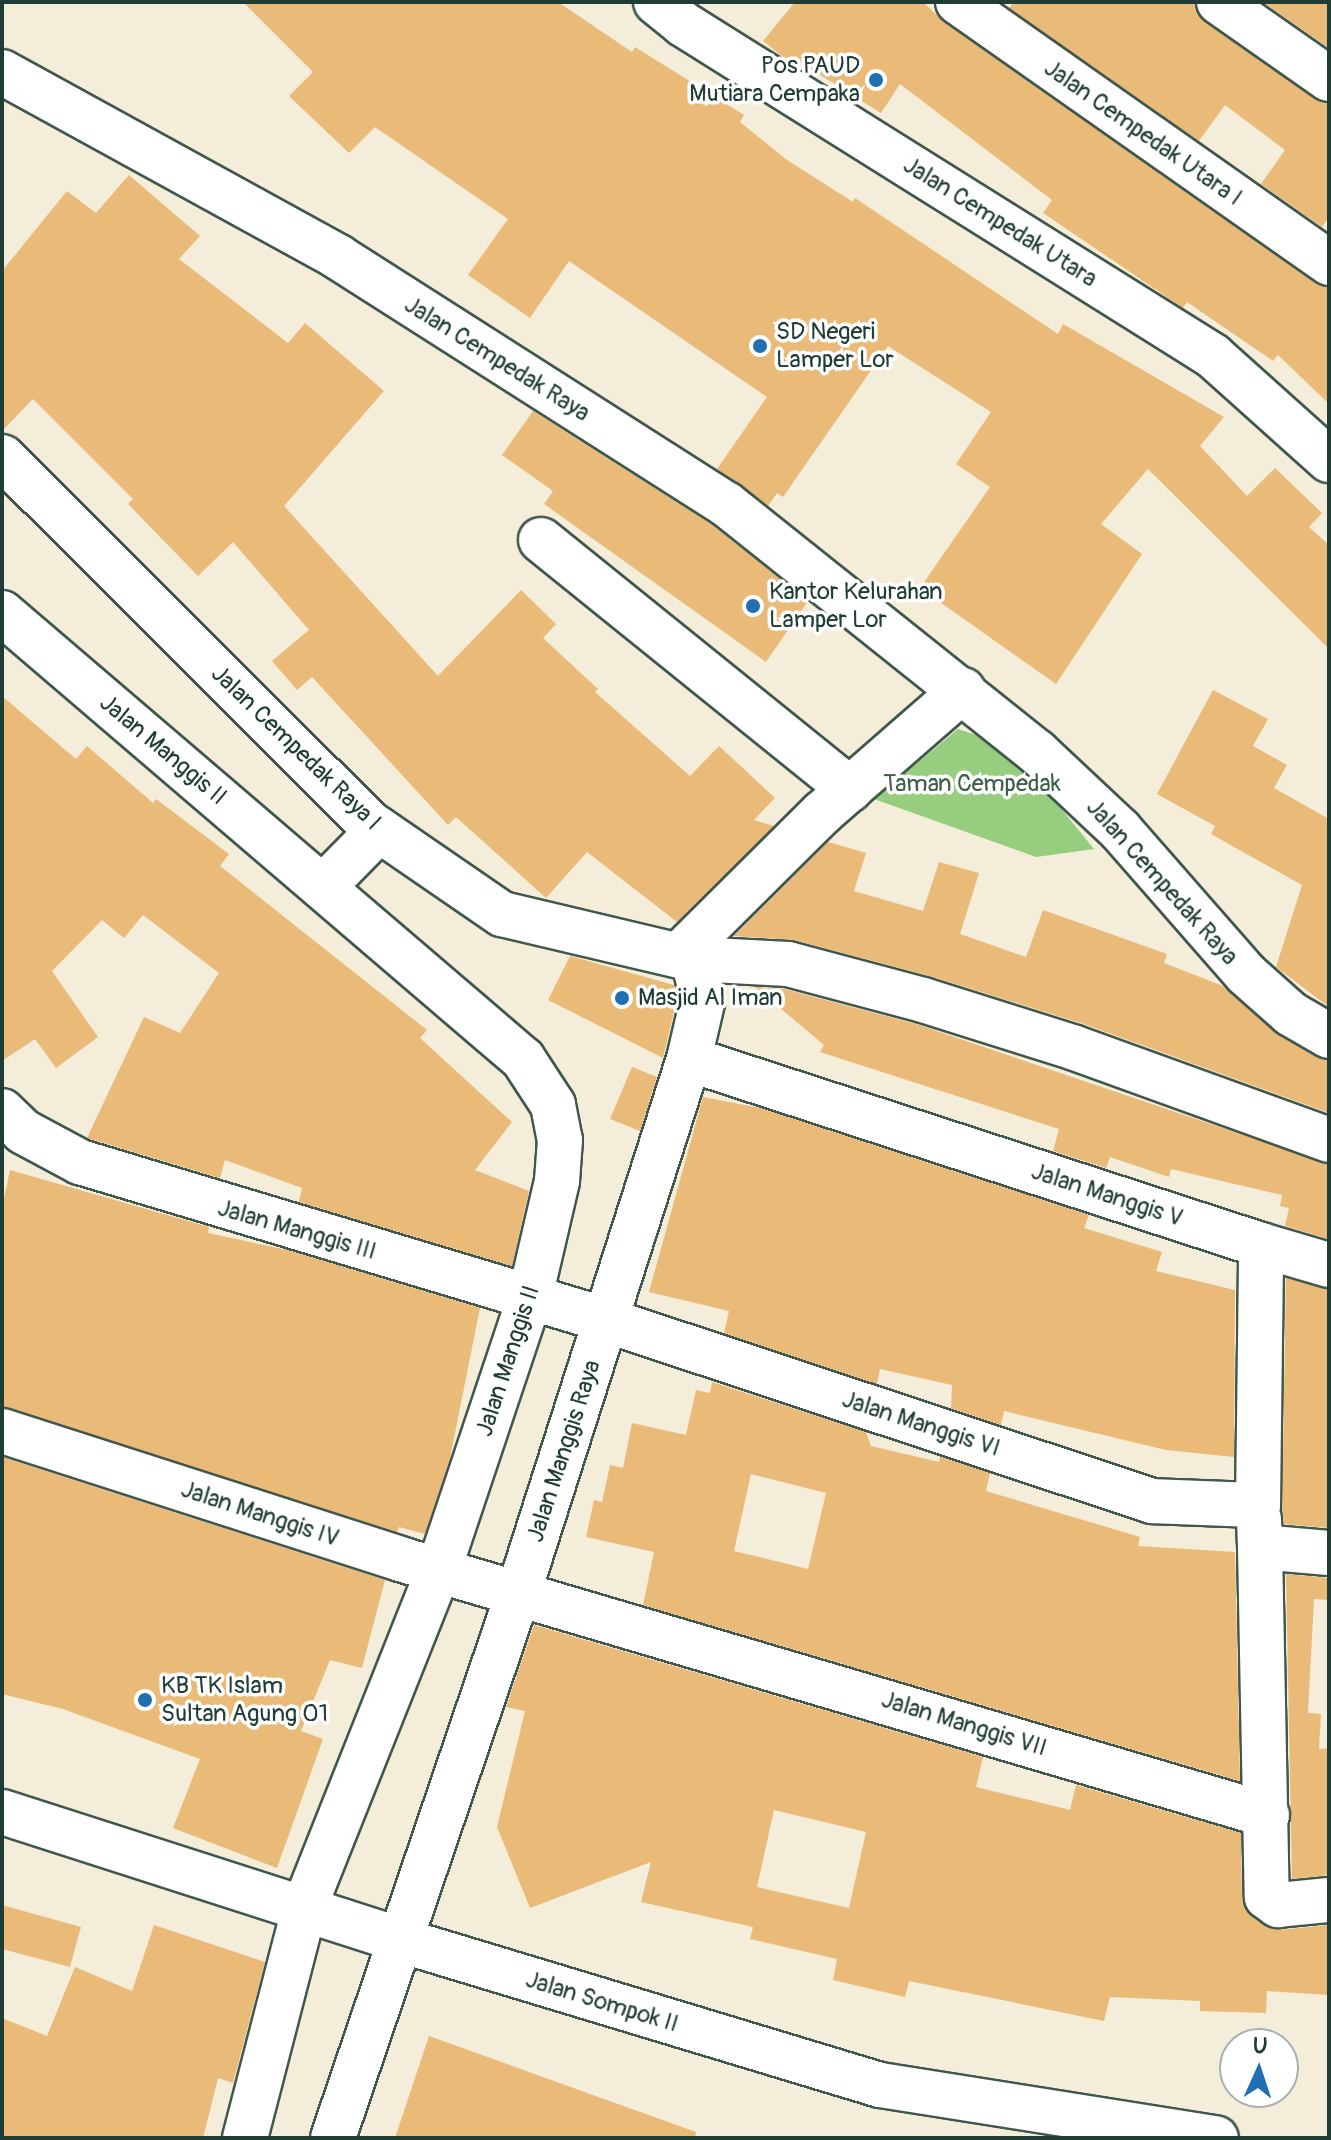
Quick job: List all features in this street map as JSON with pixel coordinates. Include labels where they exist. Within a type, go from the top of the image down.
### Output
[{"type":"street","name":"Jalan Cempedak Utara","points":[[656,2],[683,24],[1213,356],[1329,460]]},
{"type":"street","name":"Jalan Cempedak Utara I","points":[[958,2],[1329,263]]},
{"type":"street","points":[[1219,2],[1329,79]]},
{"type":"street","name":"Jalan Cempedak Raya","points":[[2,72],[338,257],[726,504],[963,690],[1120,830],[1246,974],[1291,1014],[1329,1036]]},
{"type":"street","name":"Jalan Cempedak Raya I","points":[[2,457],[379,830],[502,914],[554,929],[687,956],[788,964],[923,1000],[1075,1048],[1329,1140]]},
{"type":"street","points":[[541,540],[850,789]]},
{"type":"street","name":"Jalan Manggis II","points":[[2,613],[501,1039],[543,1082],[560,1140],[557,1181],[530,1297],[439,1569],[305,1906],[245,2138]]},
{"type":"street","points":[[687,956],[850,789],[963,690]]},
{"type":"street","points":[[323,887],[379,830]]},
{"type":"street","name":"Jalan Manggis Raya","points":[[333,2138],[519,1591],[689,1059],[703,999],[687,956]]},
{"type":"street","name":"Jalan Manggis V","points":[[689,1059],[1329,1265]]},
{"type":"street","name":"Jalan Manggis III","points":[[2,1111],[24,1132],[80,1162],[606,1320]]},
{"type":"street","points":[[1261,1245],[1249,1504],[1260,1547],[1269,1902],[1329,1900]]},
{"type":"street","name":"Jalan Manggis VI","points":[[606,1320],[1152,1501],[1249,1504]]},
{"type":"street","name":"Jalan Manggis IV","points":[[2,1431],[439,1569],[519,1591]]},
{"type":"street","points":[[1260,1547],[1329,1553]]},
{"type":"street","name":"Jalan Manggis VII","points":[[519,1591],[1267,1815]]},
{"type":"street","name":"Jalan Sompok II","points":[[2,1812],[305,1906],[400,1940],[880,2085],[1216,2138]]},
{"type":"green space","name":"Taman Cempedak","points":[[958,729],[1011,747],[1094,849],[1036,857],[874,799]]},
{"type":"building","points":[[243,2],[558,2],[632,52],[635,47],[744,115],[740,122],[787,160],[853,202],[855,198],[1058,334],[1063,324],[1224,417],[1200,446],[1247,496],[1275,468],[1322,513],[1309,527],[1329,545],[1329,649],[1148,469],[1101,524],[1142,554],[1056,684],[920,588],[990,487],[956,464],[991,412],[888,346],[783,497],[777,493],[768,506],[717,469],[767,397],[569,261],[530,318],[468,275],[508,219],[375,127],[349,153],[289,96],[313,72]]},
{"type":"building","points":[[795,2],[923,2],[944,22],[1315,283],[1329,288],[1329,404],[1278,355],[1273,361],[1187,302],[1183,308],[1043,213],[1052,200],[900,84],[881,113],[801,63],[798,66],[787,60],[763,41]]},
{"type":"building","points":[[1014,2],[1194,2],[1205,22],[1315,99],[1329,104],[1329,217],[1322,227],[1261,184],[1285,150],[1225,105],[1199,141],[1009,8]]},
{"type":"building","points":[[1263,2],[1329,2],[1329,48]]},
{"type":"building","points":[[129,175],[200,236],[179,259],[288,343],[305,323],[384,391],[284,506],[438,676],[521,590],[556,624],[543,638],[598,689],[595,692],[690,776],[719,746],[775,798],[754,820],[774,826],[677,922],[587,852],[546,898],[456,817],[448,825],[312,677],[297,690],[272,661],[309,630],[233,542],[198,576],[128,504],[133,499],[33,399],[2,431],[2,271],[67,191],[96,213]]},
{"type":"building","points":[[533,411],[711,524],[808,601],[766,662],[544,504],[553,491],[502,455]]},
{"type":"building","points":[[1213,690],[1268,719],[1253,746],[1287,765],[1274,788],[1329,819],[1329,1007],[1276,967],[1302,885],[1211,834],[1215,826],[1157,794]]},
{"type":"building","points":[[2,696],[76,759],[87,746],[153,803],[156,799],[229,854],[220,866],[427,1030],[420,1038],[512,1122],[475,1170],[529,1191],[512,1266],[299,1202],[302,1188],[225,1160],[220,1178],[87,1138],[144,1017],[180,1033],[219,973],[143,915],[124,938],[102,920],[52,971],[98,1037],[56,1068],[35,1039],[2,1061]]},
{"type":"building","points":[[828,842],[866,853],[854,891],[923,911],[939,862],[979,873],[960,934],[1026,957],[1043,910],[1167,954],[1164,963],[1223,986],[1278,1035],[1329,1061],[1329,1113],[1084,1024],[930,976],[794,940],[734,936]]},
{"type":"building","name":"Masjid Al Iman","points":[[570,956],[674,985],[677,999],[663,1058],[548,1000]]},
{"type":"building","points":[[755,987],[784,989],[916,1024],[1329,1164],[1329,1239],[1285,1226],[1289,1208],[1280,1206],[1282,1195],[1171,1169],[1169,1177],[1110,1157],[1106,1168],[1053,1151],[1059,1129],[820,1052],[824,1045]]},
{"type":"building","points":[[632,1067],[657,1077],[640,1131],[610,1119]]},
{"type":"building","points":[[703,1097],[760,1108],[1089,1215],[1084,1228],[1162,1252],[1156,1271],[1235,1290],[1234,1457],[1166,1450],[1004,1411],[1001,1425],[951,1408],[952,1385],[880,1369],[877,1384],[724,1333],[729,1311],[649,1292]]},
{"type":"building","points":[[10,1170],[209,1227],[208,1233],[287,1250],[480,1308],[450,1458],[425,1534],[399,1527],[397,1532],[2,1407],[2,1208]]},
{"type":"building","points":[[1286,1278],[1329,1289],[1329,1528],[1284,1524]]},
{"type":"building","points":[[712,1382],[866,1432],[871,1446],[939,1462],[940,1457],[990,1473],[986,1491],[1140,1537],[1138,1546],[1235,1552],[1240,1781],[643,1605],[654,1552],[586,1537],[594,1500],[602,1502],[610,1465],[623,1468],[632,1423],[686,1435],[696,1390],[710,1393]],"holes":[[[751,1474],[826,1493],[808,1569],[734,1551]]]},
{"type":"building","points":[[2,1457],[385,1580],[362,1668],[330,1660],[301,1731],[323,1739],[277,1868],[173,1828],[200,1759],[63,1709],[2,1694]]},
{"type":"building","points":[[1286,1574],[1329,1578],[1329,1600],[1314,1599],[1308,1713],[1321,1714],[1319,1749],[1329,1748],[1329,1875],[1292,1879]]},
{"type":"building","points":[[534,1625],[983,1757],[976,1787],[1070,1810],[1076,1785],[1241,1833],[1242,1898],[1252,1917],[1279,1930],[1329,1925],[1329,1995],[1267,1991],[1266,2013],[1200,2011],[1200,2001],[1110,1997],[1104,2021],[909,1981],[905,1997],[833,1980],[837,1959],[750,1939],[753,1927],[641,1902],[651,1862],[530,1908],[497,1827],[525,1711],[506,1707]],"holes":[[[774,1810],[866,1832],[849,1908],[757,1887]]]},
{"type":"building","points":[[2,1905],[81,1927],[70,1967],[2,1949]]},
{"type":"building","points":[[154,1925],[265,1962],[233,2083],[218,2078],[203,2138],[2,2138],[2,2018],[47,2036],[75,1967],[132,1991]]},
{"type":"building","points":[[429,2036],[696,2132],[695,2138],[395,2138]]},
{"type":"place","name":"Pos PAUD Mutiara Cempaka","points":[[876,80]]},
{"type":"place","name":"SD Negeri Lamper Lor","points":[[760,346]]},
{"type":"place","name":"Kantor Kelurahan Lamper Lor","points":[[753,606]]},
{"type":"place","name":"Masjid Al Iman","points":[[622,998]]},
{"type":"place","name":"KB TK Islam Sultan Agung 01","points":[[145,1700]]}]
